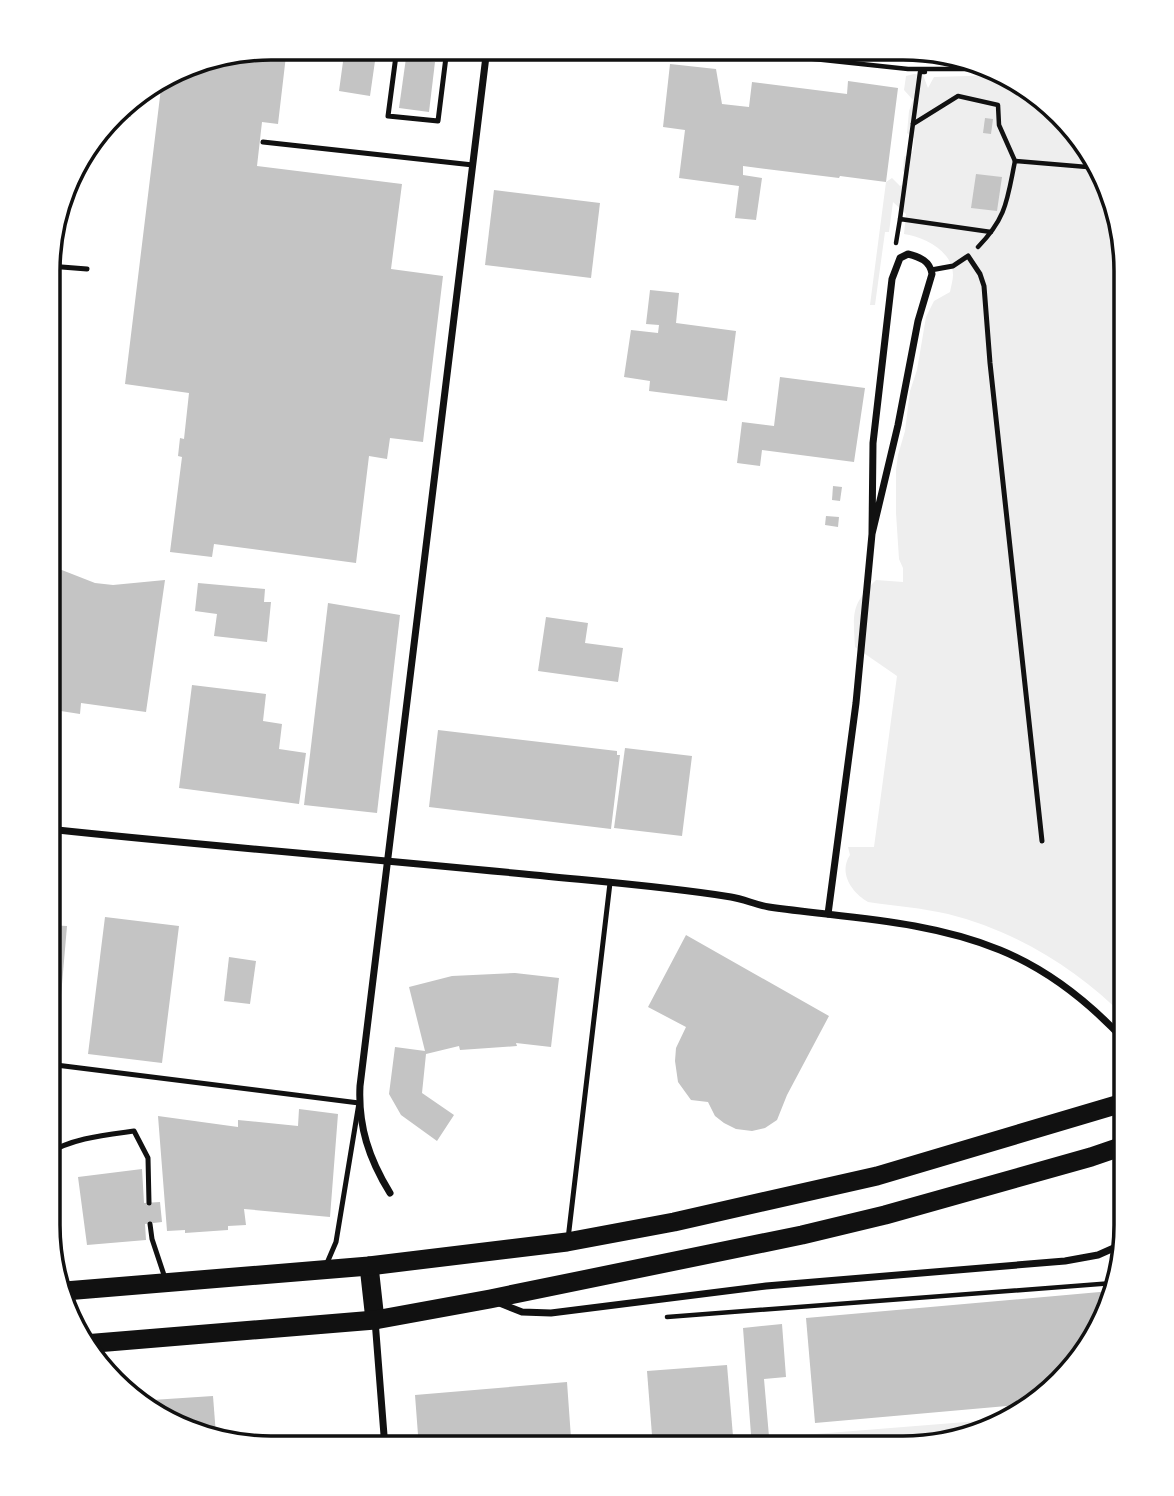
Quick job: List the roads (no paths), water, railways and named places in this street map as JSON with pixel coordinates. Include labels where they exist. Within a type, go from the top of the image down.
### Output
[{"type":"highway","points":[[71,1291],[369,1266],[567,1242],[811,1192],[1114,1106]]},
{"type":"highway","points":[[96,1343],[375,1320],[490,1299],[885,1215],[1114,1149]]},
{"type":"highway","points":[[369,1266],[375,1320]]},
{"type":"street","points":[[390,1193],[369,1153],[359,1103],[486,60]]},
{"type":"street","points":[[828,914],[856,703],[872,534],[873,443],[894,272],[900,258],[908,254],[921,258],[932,270],[918,321],[898,425],[872,534]]},
{"type":"street","points":[[60,830],[610,883],[732,897],[766,906],[929,929],[1002,950],[1062,985],[1114,1030]]},
{"type":"street","points":[[490,1299],[522,1312],[551,1313],[776,1284],[1065,1261],[1098,1255],[1113,1248]]},
{"type":"street","points":[[375,1320],[384,1436]]},
{"type":"lane","points":[[395,60],[387,116],[438,121],[446,60]]},
{"type":"lane","points":[[263,142],[473,165]]},
{"type":"lane","points":[[932,270],[953,266],[968,256],[980,274],[984,286],[1042,841]]},
{"type":"lane","points":[[60,267],[87,270]]},
{"type":"lane","points":[[567,1242],[610,883]]},
{"type":"lane","points":[[60,1066],[359,1103],[336,1242],[324,1269]]},
{"type":"lane","points":[[60,1147],[92,1137],[134,1131],[148,1158],[149,1203]]},
{"type":"lane","points":[[150,1224],[166,1283]]}]
